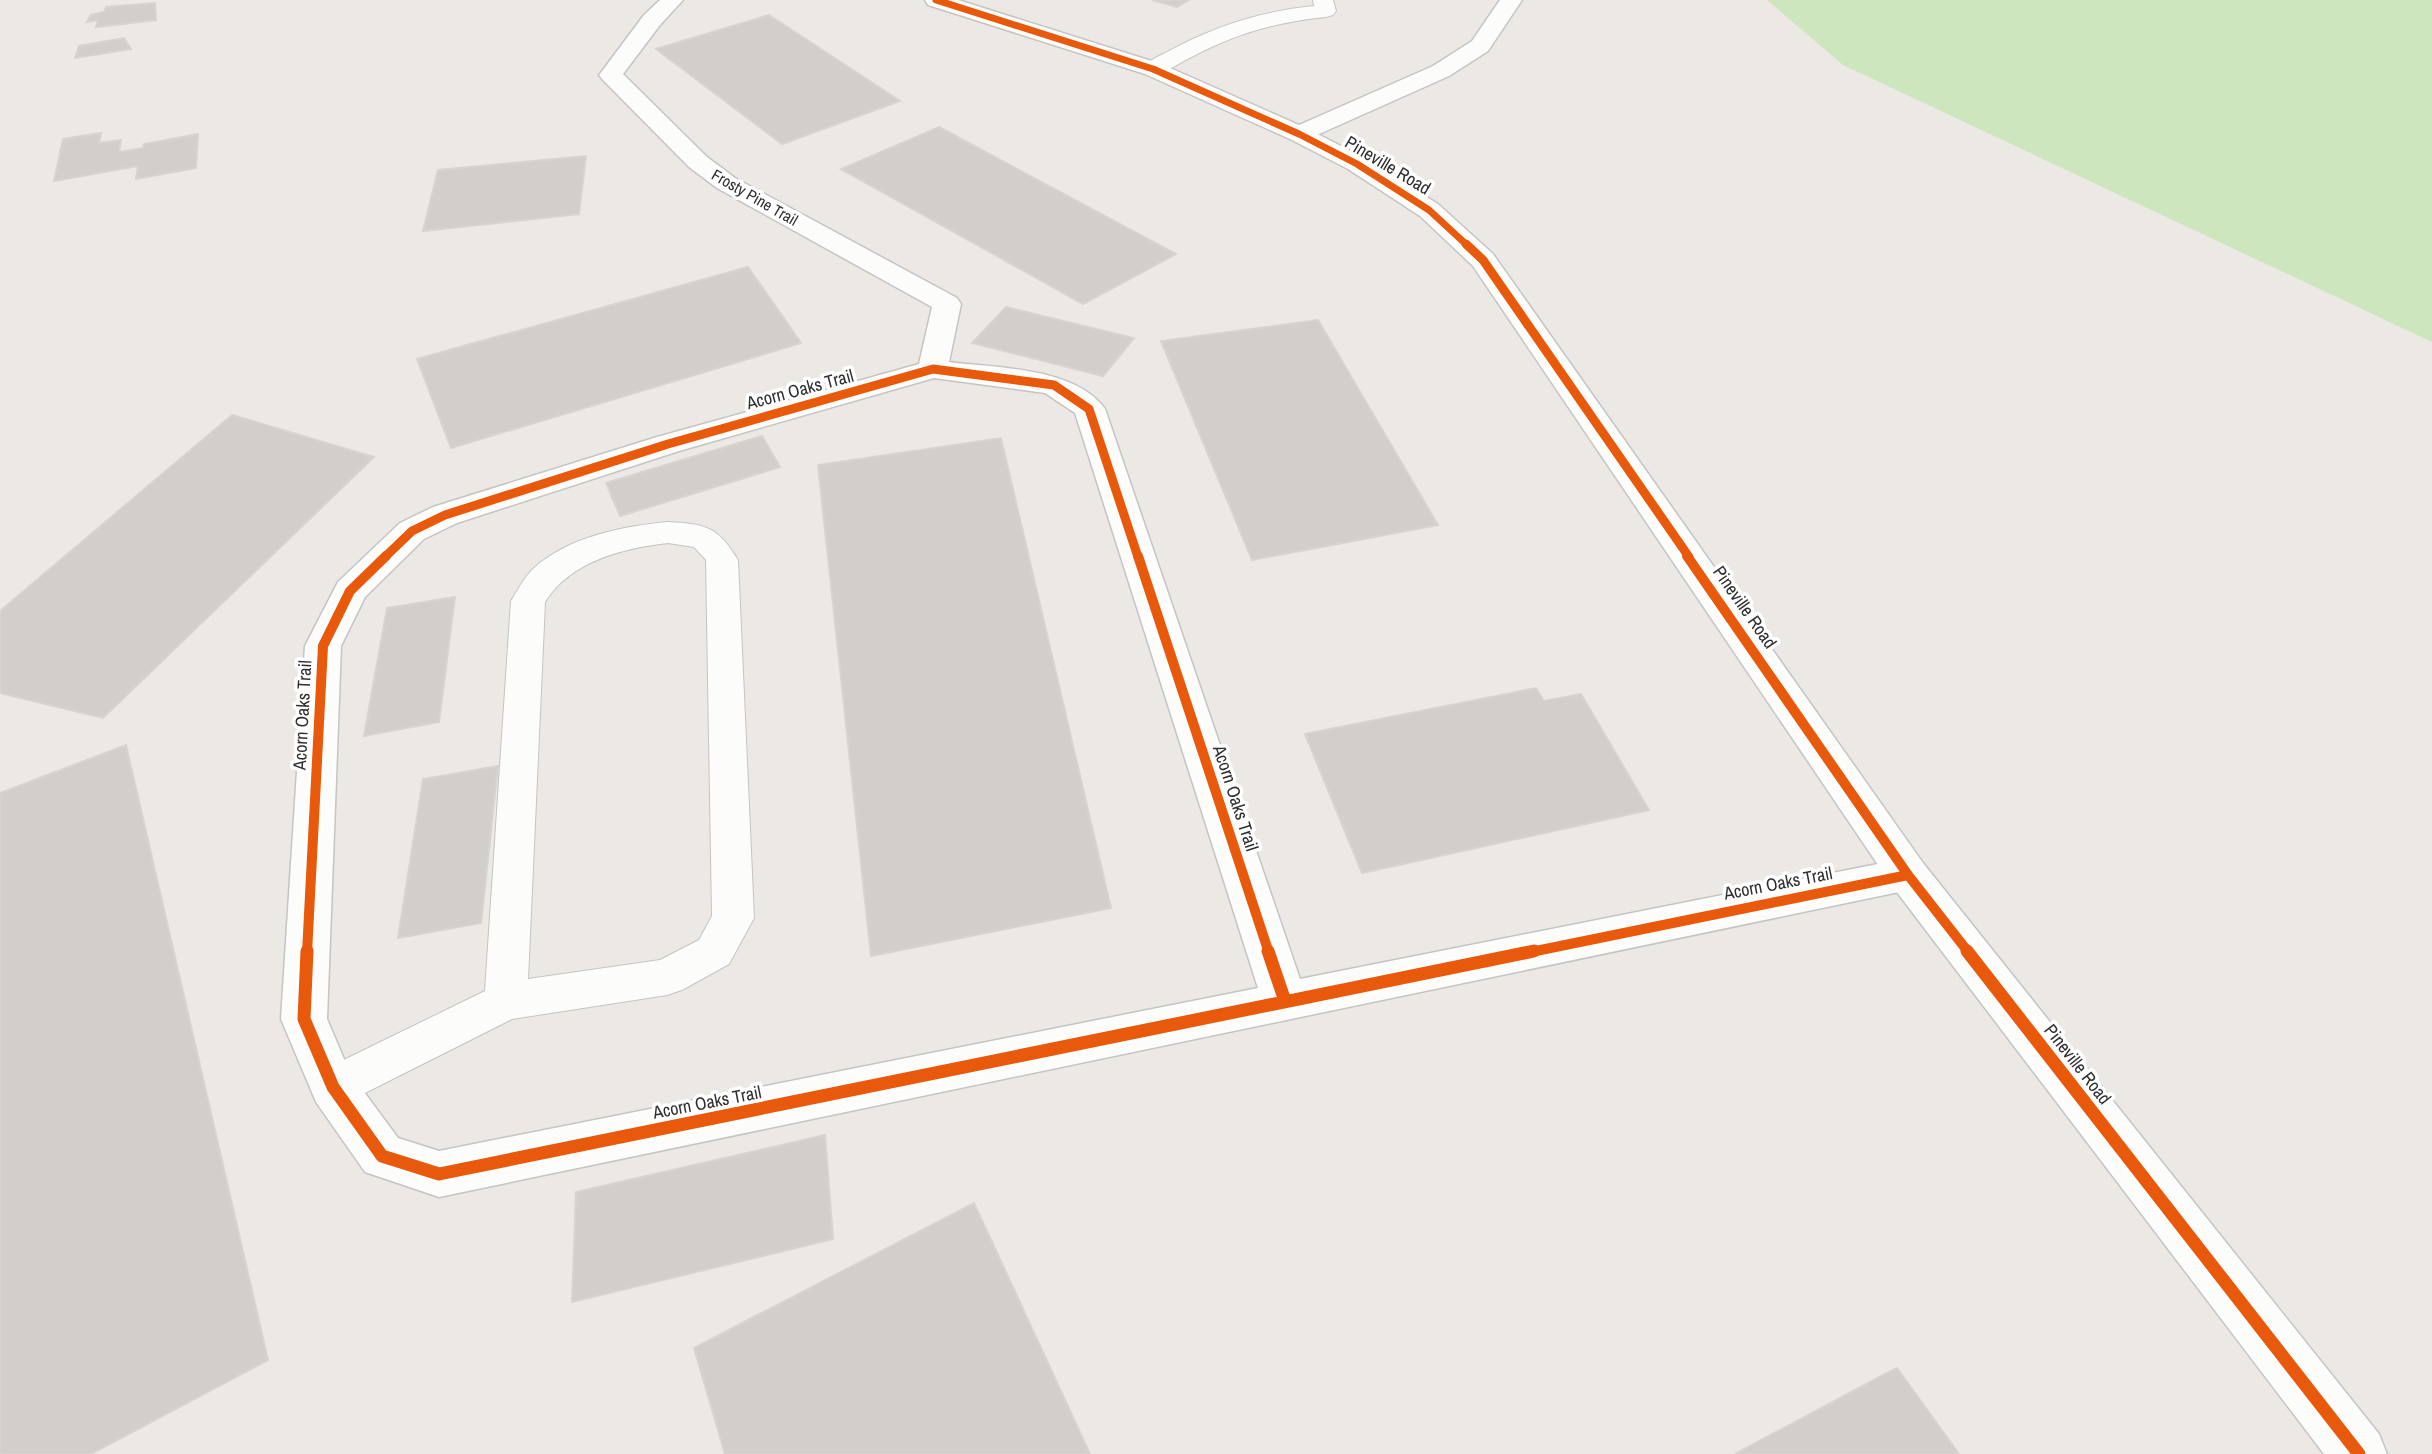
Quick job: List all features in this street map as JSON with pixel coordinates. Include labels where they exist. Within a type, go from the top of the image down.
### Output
[{"type":"street","name":"Frosty Pine Trail","points":[[672,0],[652,20],[611,75],[698,162],[726,183],[947,304],[933,369]]},
{"type":"street","name":"Pineville Road","points":[[936,0],[1153,69],[1299,134],[1357,164],[1429,210],[1483,260],[1909,874],[2359,1454]]},
{"type":"street","points":[[1299,134],[1441,71],[1480,46],[1511,0]]},
{"type":"street","name":"Acorn Oaks Trail","points":[[1285,1001],[1089,409],[1055,385],[933,369],[668,444],[445,515],[412,531],[350,591],[323,646],[304,1019],[333,1087],[382,1156],[439,1174],[1909,874]]},
{"type":"lane","points":[[1153,69],[1187,49],[1228,31],[1270,18],[1325,11],[1323,0]]},
{"type":"lane","points":[[333,1087],[506,1001],[667,976],[714,952],[733,918],[722,559],[707,540],[676,531],[634,537],[586,552],[547,575],[527,601],[506,1001]]},
{"type":"green space","points":[[1767,0],[2432,0],[2432,342],[1843,65]]},
{"type":"building","points":[[1152,0],[1189,0],[1177,7]]},
{"type":"building","points":[[155,3],[156,20],[96,27],[98,20],[87,22],[91,15],[104,12],[106,7]]},
{"type":"building","points":[[769,15],[900,101],[782,144],[656,49]]},
{"type":"building","points":[[124,38],[131,49],[75,58],[79,46]]},
{"type":"building","points":[[939,127],[1176,254],[1083,304],[841,169]]},
{"type":"building","points":[[101,133],[99,143],[121,140],[119,152],[143,148],[144,144],[198,134],[196,168],[136,179],[138,166],[54,181],[63,139]]},
{"type":"building","points":[[586,156],[579,214],[423,231],[438,170]]},
{"type":"building","points":[[748,267],[801,343],[451,448],[417,359]]},
{"type":"building","points":[[1006,307],[1134,338],[1103,376],[972,343]]},
{"type":"building","points":[[1318,320],[1438,525],[1252,560],[1161,341]]},
{"type":"building","points":[[232,415],[374,457],[103,718],[0,693],[0,611]]},
{"type":"building","points":[[762,436],[780,467],[620,516],[606,483]]},
{"type":"building","points":[[1001,438],[1111,908],[871,956],[818,465]]},
{"type":"building","points":[[455,597],[439,722],[364,736],[387,608]]},
{"type":"building","points":[[1536,688],[1544,701],[1581,694],[1649,810],[1362,873],[1305,734]]},
{"type":"building","points":[[126,745],[268,1360],[91,1454],[0,1454],[0,793]]},
{"type":"building","points":[[498,766],[481,923],[398,938],[423,779]]},
{"type":"building","points":[[825,1135],[833,1239],[572,1302],[576,1192]]},
{"type":"building","points":[[974,1203],[1090,1454],[725,1454],[694,1348]]},
{"type":"building","points":[[1897,1368],[1959,1454],[1735,1454],[1885,1374]]},
{"type":"cycle path","points":[[936,0],[1153,69],[1299,134],[1357,164],[1429,210],[1483,260],[1908,875],[2359,1454]]},
{"type":"cycle path","points":[[1285,1001],[1089,409],[1054,385],[933,369],[668,444],[445,515],[412,531],[350,591],[323,646],[304,1019],[333,1087],[382,1156],[439,1174],[1908,875]]}]
